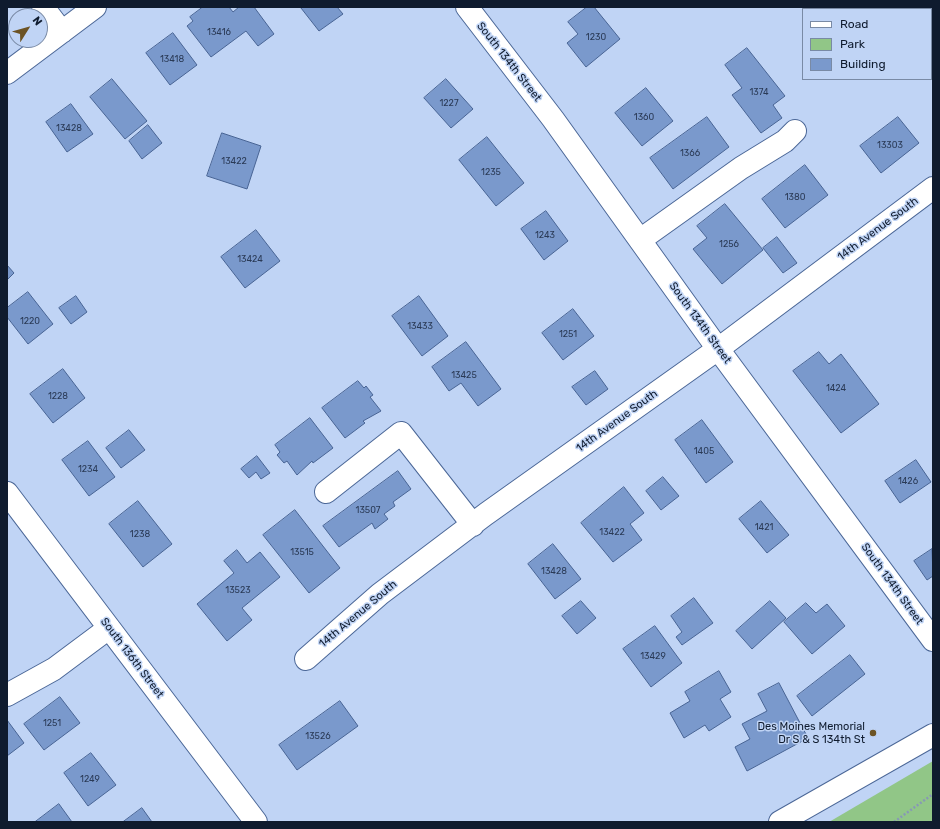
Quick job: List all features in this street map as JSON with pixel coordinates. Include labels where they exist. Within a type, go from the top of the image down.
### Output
[{"type":"street","points":[[43,7],[62,32]]},
{"type":"street","points":[[7,72],[95,7]]},
{"type":"street","name":"South 134th Street","points":[[467,7],[553,119],[718,349],[933,640]]},
{"type":"street","points":[[640,240],[734,172],[785,141],[795,131]]},
{"type":"street","name":"14th Avenue South","points":[[306,659],[380,594],[473,525],[718,349],[933,188]]},
{"type":"street","points":[[326,492],[401,433],[473,525]]},
{"type":"street","name":"South 136th Street","points":[[7,493],[256,822]]},
{"type":"street","points":[[7,695],[54,669],[109,628]]},
{"type":"street","points":[[780,822],[933,735]]},
{"type":"path","points":[[894,822],[933,794]]},
{"type":"green space","points":[[933,761],[933,822],[829,822]]},
{"type":"building","points":[[203,7],[229,7],[233,12],[239,7],[254,7],[274,34],[258,46],[246,31],[211,57],[187,26],[193,21],[190,17]]},
{"type":"building","points":[[337,7],[343,14],[319,31],[301,8]]},
{"type":"building","points":[[587,7],[594,7],[620,39],[586,67],[567,43],[578,34],[568,22]]},
{"type":"building","points":[[173,33],[197,65],[170,85],[146,53]]},
{"type":"building","points":[[747,48],[785,96],[773,105],[782,118],[761,133],[732,95],[742,88],[725,65]]},
{"type":"building","points":[[112,79],[147,121],[125,139],[90,97]]},
{"type":"building","points":[[446,79],[473,109],[451,128],[424,98]]},
{"type":"building","points":[[646,88],[673,121],[642,146],[615,113]]},
{"type":"building","points":[[71,104],[93,134],[67,152],[46,122]]},
{"type":"building","points":[[707,117],[729,147],[673,189],[650,158]]},
{"type":"building","points":[[898,117],[919,143],[881,173],[860,146]]},
{"type":"building","points":[[148,125],[162,143],[142,159],[129,141]]},
{"type":"building","points":[[222,133],[261,146],[247,189],[207,176]]},
{"type":"building","points":[[487,137],[524,183],[496,206],[459,160]]},
{"type":"building","points":[[805,165],[828,195],[785,228],[762,199]]},
{"type":"building","points":[[725,204],[763,250],[722,284],[693,249],[707,238],[697,226]]},
{"type":"building","points":[[546,211],[568,241],[544,260],[521,229]]},
{"type":"building","points":[[256,230],[280,261],[245,288],[221,257]]},
{"type":"building","points":[[777,237],[797,263],[783,273],[763,248]]},
{"type":"building","points":[[7,265],[14,273],[7,280]]},
{"type":"building","points":[[28,292],[53,324],[28,344],[7,317],[7,308]]},
{"type":"building","points":[[76,296],[87,312],[71,324],[59,308]]},
{"type":"building","points":[[419,296],[448,336],[422,356],[392,316]]},
{"type":"building","points":[[573,309],[594,336],[563,360],[542,333]]},
{"type":"building","points":[[466,342],[501,389],[478,406],[461,383],[449,391],[432,367]]},
{"type":"building","points":[[819,352],[829,364],[841,354],[879,404],[841,433],[793,371]]},
{"type":"building","points":[[63,369],[85,398],[53,423],[30,394]]},
{"type":"building","points":[[595,371],[608,389],[586,405],[572,387]]},
{"type":"building","points":[[358,381],[364,388],[366,386],[373,395],[370,397],[381,411],[363,421],[365,423],[345,438],[322,408]]},
{"type":"building","points":[[310,418],[333,448],[313,463],[312,461],[297,475],[287,461],[284,463],[277,455],[280,452],[275,445]]},
{"type":"building","points":[[702,420],[733,462],[706,483],[675,440]]},
{"type":"building","points":[[129,430],[145,450],[121,468],[106,448]]},
{"type":"building","points":[[88,441],[115,477],[89,496],[62,460]]},
{"type":"building","points":[[257,456],[270,473],[261,479],[256,472],[249,478],[241,469]]},
{"type":"building","points":[[916,460],[931,482],[900,503],[885,481]]},
{"type":"building","points":[[398,471],[411,489],[393,502],[395,506],[384,514],[388,519],[375,529],[372,523],[339,547],[323,526]]},
{"type":"building","points":[[663,477],[679,496],[661,510],[646,491]]},
{"type":"building","points":[[624,487],[644,513],[630,524],[642,540],[613,562],[581,523]]},
{"type":"building","points":[[138,501],[172,544],[143,567],[109,524]]},
{"type":"building","points":[[761,501],[789,535],[767,553],[739,519]]},
{"type":"building","points":[[295,510],[340,568],[309,593],[263,535]]},
{"type":"building","points":[[553,544],[581,579],[555,599],[528,564]]},
{"type":"building","points":[[932,549],[933,576],[927,580],[914,561]]},
{"type":"building","points":[[237,550],[247,563],[260,552],[280,577],[242,608],[252,620],[227,641],[197,604],[234,573],[224,561]]},
{"type":"building","points":[[694,598],[713,623],[682,645],[676,637],[682,632],[671,616]]},
{"type":"building","points":[[581,601],[596,618],[577,634],[562,616]]},
{"type":"building","points":[[770,601],[786,618],[752,649],[736,631]]},
{"type":"building","points":[[806,603],[816,613],[827,604],[845,626],[812,654],[784,622]]},
{"type":"building","points":[[655,626],[682,663],[651,687],[623,649]]},
{"type":"building","points":[[850,655],[865,674],[812,716],[797,696]]},
{"type":"building","points":[[719,671],[731,692],[720,699],[731,717],[709,731],[705,725],[684,738],[670,713],[690,701],[685,692]]},
{"type":"building","points":[[779,683],[808,738],[747,771],[735,747],[750,739],[742,724],[767,711],[758,694]]},
{"type":"building","points":[[60,697],[80,723],[44,750],[24,724]]},
{"type":"building","points":[[340,701],[358,726],[297,770],[279,745]]},
{"type":"building","points":[[7,720],[24,743],[7,756]]},
{"type":"building","points":[[91,753],[116,785],[88,806],[64,773]]},
{"type":"building","points":[[59,804],[72,822],[35,822]]},
{"type":"building","points":[[142,808],[152,822],[123,822]]},
{"type":"place","name":"Des Moines Memorial Dr S & S 134th St","points":[[873,733]]}]
